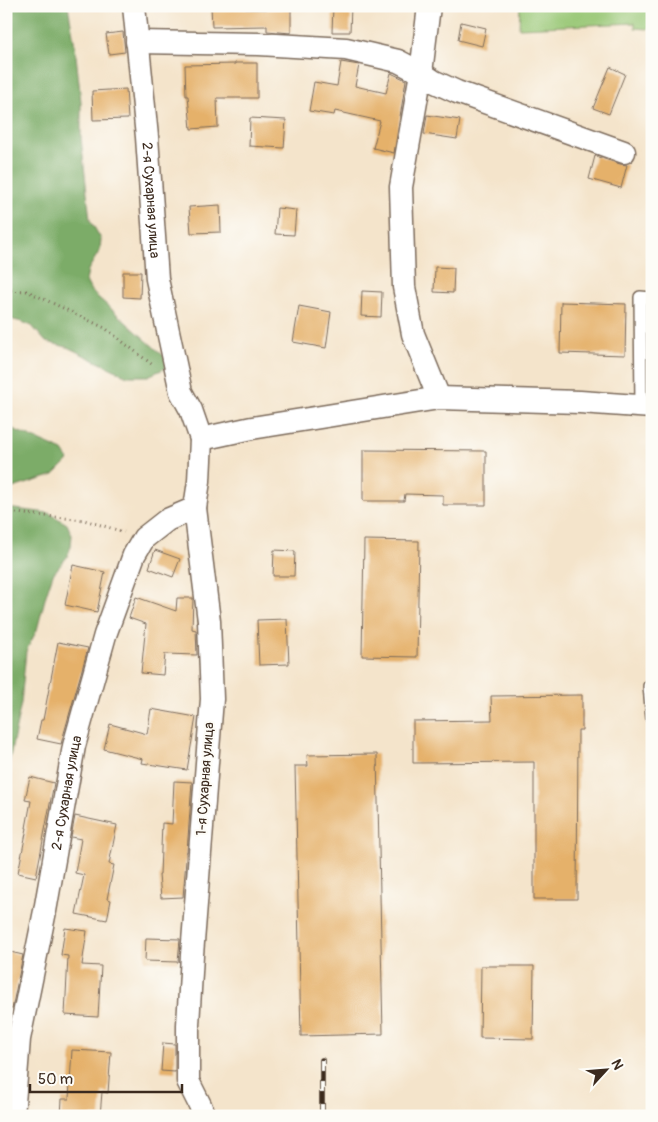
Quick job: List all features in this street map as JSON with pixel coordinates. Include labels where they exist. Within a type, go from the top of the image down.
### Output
[{"type":"street","name":"2-я Сухарная улица","points":[[134,6],[147,137],[157,280],[181,392],[191,410],[201,439]]},
{"type":"street","points":[[429,6],[421,73],[401,187],[404,286],[413,334],[439,398]]},
{"type":"street","points":[[138,42],[259,44],[346,49],[398,61],[421,73],[432,82],[624,152]]},
{"type":"street","points":[[201,439],[252,428],[439,398],[580,402],[646,407]]},
{"type":"street","name":"1-я Сухарная улица","points":[[201,439],[199,481],[195,508],[209,620],[212,699],[192,955],[188,1025],[188,1082],[204,1116]]},
{"type":"street","name":"2-я Сухарная улица","points":[[13,1116],[19,1040],[45,912],[74,746],[106,635],[134,555],[144,538],[167,520],[195,508]]},
{"type":"lane","points":[[646,407],[640,298],[652,298]]},
{"type":"lane","points":[[649,686],[652,720]]},
{"type":"path","points":[[6,290],[27,291],[105,328],[152,364],[181,392]]},
{"type":"path","points":[[6,512],[84,520],[144,538]]},
{"type":"green space","points":[[6,6],[68,6],[75,46],[81,102],[81,138],[90,220],[101,239],[100,250],[88,270],[86,281],[91,291],[165,357],[168,367],[148,376],[127,376],[67,347],[46,342],[32,326],[6,318]]},
{"type":"green space","points":[[520,6],[652,6],[652,27],[647,29],[635,28],[635,23],[519,28]]},
{"type":"green space","points":[[6,426],[63,451],[69,460],[54,475],[13,488],[6,486]]},
{"type":"green space","points":[[6,508],[49,513],[67,524],[72,535],[67,557],[53,574],[37,630],[26,651],[21,703],[6,777]]},
{"type":"building","points":[[211,6],[245,6],[245,9],[291,9],[291,33],[267,31],[267,26],[212,27]]},
{"type":"building","points":[[333,6],[351,6],[350,32],[332,32]]},
{"type":"building","points":[[461,22],[486,28],[482,46],[458,40]]},
{"type":"building","points":[[123,32],[125,52],[109,54],[106,34]]},
{"type":"building","points":[[341,62],[359,65],[355,86],[386,93],[391,73],[406,80],[394,153],[373,148],[380,121],[335,111],[334,115],[309,111],[314,82],[337,86]]},
{"type":"building","points":[[257,63],[257,98],[217,98],[218,127],[191,129],[188,96],[186,96],[185,65]]},
{"type":"building","points":[[610,67],[625,74],[609,114],[593,108]]},
{"type":"building","points":[[126,89],[128,119],[93,120],[92,91]]},
{"type":"building","points":[[427,115],[460,120],[457,139],[424,134]]},
{"type":"building","points":[[250,118],[286,120],[284,148],[249,146]]},
{"type":"building","points":[[595,156],[627,165],[621,188],[589,179]]},
{"type":"building","points":[[220,205],[221,232],[191,233],[189,207]]},
{"type":"building","points":[[277,208],[296,210],[294,235],[275,234]]},
{"type":"building","points":[[435,267],[454,268],[453,293],[434,292]]},
{"type":"building","points":[[123,272],[141,272],[140,298],[123,297]]},
{"type":"building","points":[[362,291],[382,292],[381,317],[361,316]]},
{"type":"building","points":[[561,302],[626,304],[625,355],[560,353]]},
{"type":"building","points":[[299,306],[331,312],[326,348],[293,342]]},
{"type":"building","points":[[363,450],[486,451],[486,505],[443,505],[443,495],[405,494],[404,501],[363,501]]},
{"type":"building","points":[[364,540],[419,541],[417,657],[362,656]]},
{"type":"building","points":[[155,550],[180,559],[173,577],[149,568]]},
{"type":"building","points":[[274,550],[295,551],[294,576],[273,576]]},
{"type":"building","points":[[73,565],[105,572],[97,612],[65,605]]},
{"type":"building","points":[[136,597],[176,611],[177,598],[193,598],[192,629],[196,630],[197,655],[165,654],[163,675],[141,673],[146,624],[129,618]]},
{"type":"building","points":[[287,619],[289,664],[259,665],[257,620]]},
{"type":"building","points":[[58,642],[88,648],[61,744],[37,739],[41,720],[43,720]]},
{"type":"building","points":[[582,695],[582,730],[578,730],[577,899],[534,899],[534,762],[413,763],[413,721],[492,720],[491,696]]},
{"type":"building","points":[[151,709],[196,717],[187,770],[142,763],[143,759],[104,749],[110,724],[147,734]]},
{"type":"building","points":[[377,754],[383,1034],[301,1036],[295,766],[308,766],[307,755]]},
{"type":"building","points":[[30,777],[54,783],[36,877],[18,873],[31,801],[25,800]]},
{"type":"building","points":[[174,781],[192,782],[183,897],[161,898],[159,875],[162,823],[172,824]]},
{"type":"building","points":[[75,816],[117,825],[109,864],[114,865],[107,899],[111,900],[107,920],[76,914],[84,875],[75,873],[81,839],[71,837]]},
{"type":"building","points":[[65,928],[87,931],[82,965],[101,966],[98,1017],[65,1015],[68,956],[61,955]]},
{"type":"building","points":[[146,938],[180,939],[178,962],[145,961]]},
{"type":"building","points":[[6,951],[23,955],[12,1009],[6,1008]]},
{"type":"building","points":[[481,966],[534,966],[533,1039],[480,1038]]},
{"type":"building","points":[[163,1043],[175,1044],[175,1072],[161,1071]]},
{"type":"building","points":[[72,1050],[111,1052],[108,1093],[102,1092],[100,1116],[61,1116],[62,1099],[69,1099]]},
{"type":"railway","points":[[322,1060],[322,1114]]}]
